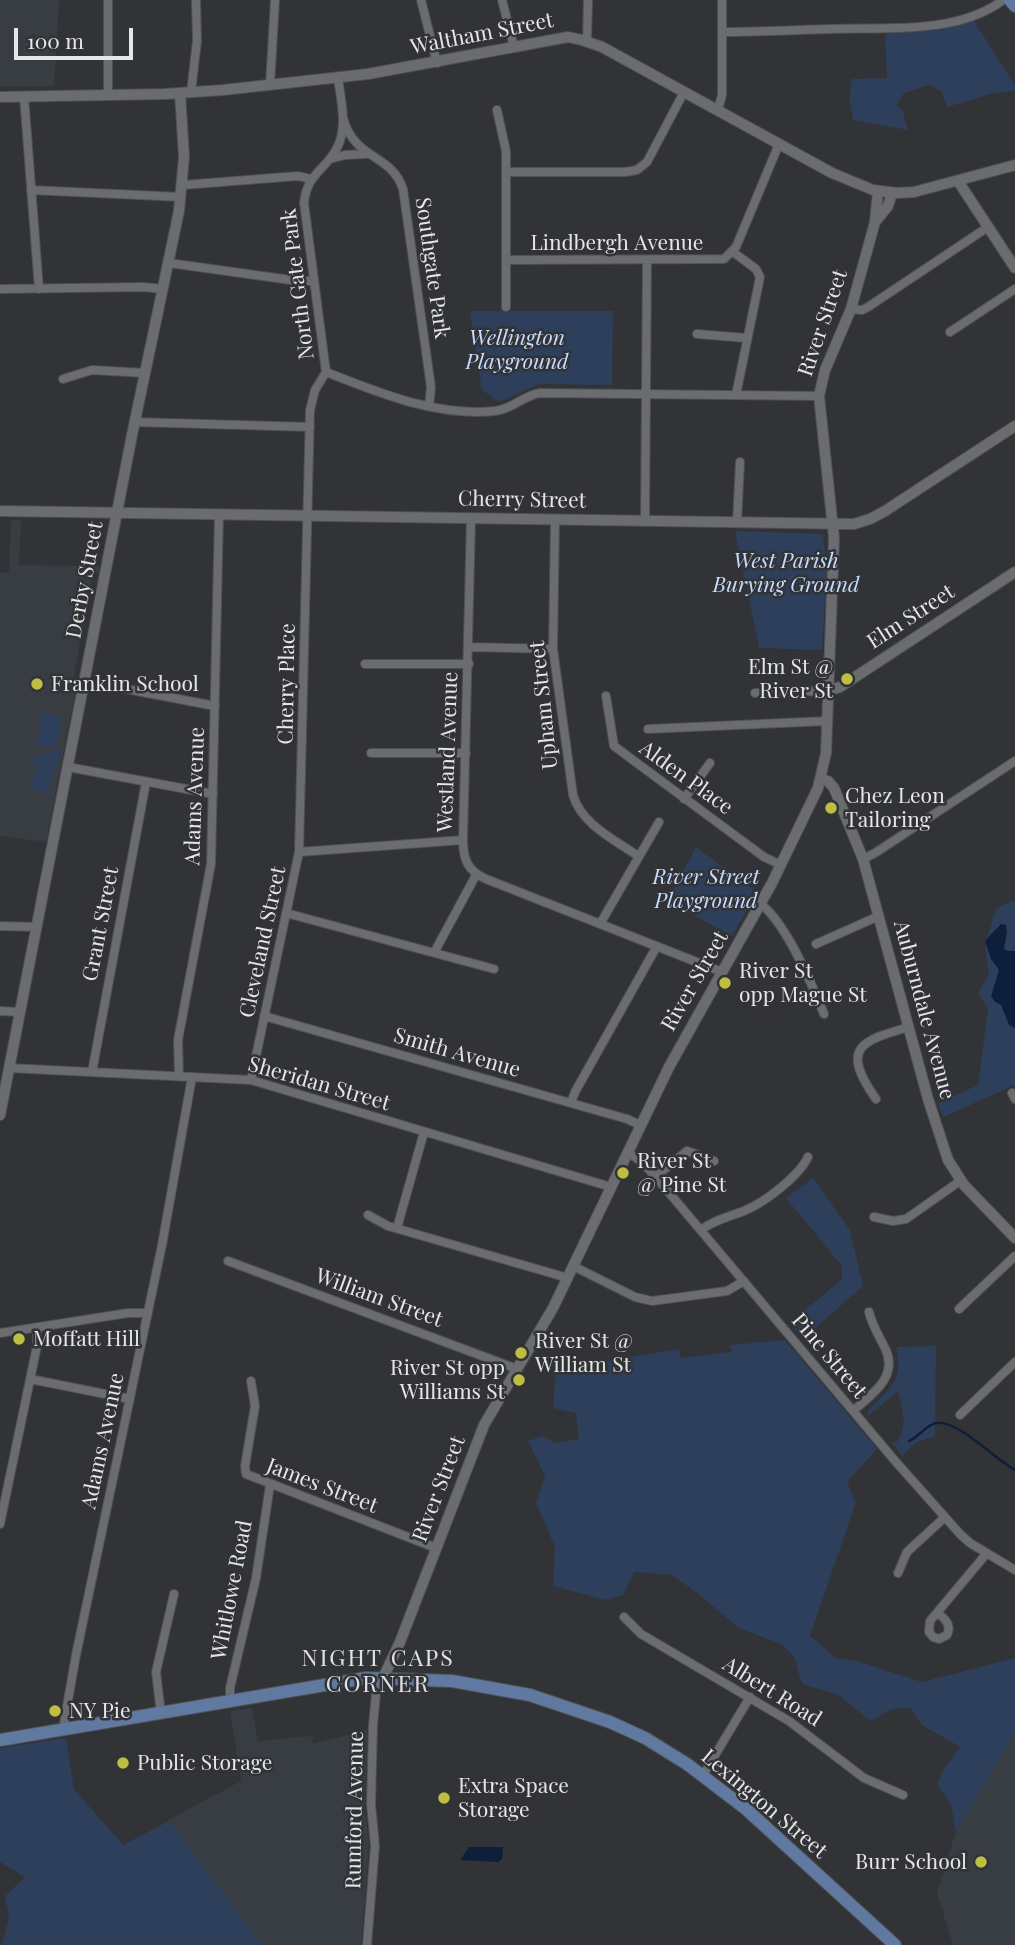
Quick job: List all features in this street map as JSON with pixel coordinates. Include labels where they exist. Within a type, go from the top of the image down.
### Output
[{"type":"main road","points":[[1010,0],[1015,6]]},
{"type":"main road","name":"Lexington Street","points":[[0,1740],[354,1680],[383,1678],[473,1684],[542,1698],[589,1713],[626,1729],[661,1747],[702,1775],[746,1810],[895,1945]]},
{"type":"street","points":[[108,0],[108,95]]},
{"type":"street","points":[[186,93],[197,41],[197,0]]},
{"type":"street","points":[[270,85],[275,0]]},
{"type":"street","points":[[421,0],[437,63]]},
{"type":"street","points":[[502,0],[514,47]]},
{"type":"street","points":[[587,41],[588,0]]},
{"type":"street","points":[[718,110],[722,95],[722,0]]},
{"type":"street","points":[[723,32],[922,26],[962,18],[988,9],[1003,0]]},
{"type":"street","name":"Waltham Street","points":[[0,97],[186,93],[338,78],[437,63],[562,37],[587,41],[840,177],[878,191],[914,192],[1015,164]]},
{"type":"street","name":"North Gate Park","points":[[326,372],[304,207],[310,179],[328,160],[341,140],[343,118],[338,78]]},
{"type":"street","points":[[506,172],[637,170],[649,158],[684,92]]},
{"type":"street","name":"Derby Street","points":[[0,1115],[134,422],[169,263],[183,185],[186,93]]},
{"type":"street","points":[[24,96],[39,289]]},
{"type":"street","points":[[497,110],[506,151],[506,307]]},
{"type":"street","name":"Southgate Park","points":[[343,118],[351,137],[368,154],[391,170],[403,189],[431,387],[429,406]]},
{"type":"street","name":"Lindbergh Avenue","points":[[506,260],[727,258],[733,252],[779,144]]},
{"type":"street","points":[[328,160],[355,153],[368,154]]},
{"type":"street","points":[[183,185],[298,176],[310,179]]},
{"type":"street","points":[[958,181],[1015,268]]},
{"type":"street","points":[[31,190],[181,197]]},
{"type":"street","name":"River Street","points":[[383,1678],[400,1642],[482,1430],[568,1278],[673,1059],[761,904],[821,779],[827,721],[834,524],[819,396],[825,370],[851,309],[875,222],[878,191]]},
{"type":"street","name":"River Street","points":[[875,222],[888,206],[892,193]]},
{"type":"street","points":[[851,309],[862,310],[868,307],[988,227]]},
{"type":"street","points":[[733,252],[756,269],[760,278],[736,395]]},
{"type":"street","points":[[646,521],[647,260]]},
{"type":"street","points":[[169,263],[314,281]]},
{"type":"street","points":[[0,289],[163,289]]},
{"type":"street","points":[[950,332],[1015,289]]},
{"type":"street","points":[[697,334],[747,338]]},
{"type":"street","points":[[63,379],[92,370],[145,373]]},
{"type":"street","points":[[326,372],[380,393],[429,406],[494,411],[509,408],[537,393],[819,396]]},
{"type":"street","name":"Cherry Place","points":[[299,852],[310,427],[313,395],[326,372]]},
{"type":"street","points":[[134,422],[310,427]]},
{"type":"street","name":"Cherry Street","points":[[0,511],[854,524],[874,517],[1015,426]]},
{"type":"street","points":[[737,523],[740,462]]},
{"type":"street","name":"Adams Avenue","points":[[179,1076],[177,1045],[211,869],[219,514]]},
{"type":"street","name":"Westland Avenue","points":[[471,519],[463,840],[465,861],[476,874]]},
{"type":"street","name":"Upham Street","points":[[555,520],[553,649],[575,803],[587,819],[638,856]]},
{"type":"street","name":"Elm Street","points":[[827,691],[844,685],[1015,572]]},
{"type":"street","points":[[469,647],[553,649]]},
{"type":"street","points":[[365,664],[469,664]]},
{"type":"street","points":[[116,687],[215,706]]},
{"type":"street","points":[[755,693],[827,691]]},
{"type":"street","name":"Alden Place","points":[[606,696],[614,746],[684,799],[764,856],[781,865]]},
{"type":"street","points":[[648,729],[827,721]]},
{"type":"street","points":[[371,752],[466,752]]},
{"type":"street","points":[[863,859],[1015,761]]},
{"type":"street","points":[[684,799],[710,763]]},
{"type":"street","points":[[68,767],[213,794]]},
{"type":"street","name":"Auburndale Avenue","points":[[821,779],[828,781],[834,788],[863,859],[939,1135],[951,1166],[960,1181],[1015,1238]]},
{"type":"street","name":"Grant Street","points":[[92,1072],[146,782]]},
{"type":"street","points":[[600,924],[659,822]]},
{"type":"street","points":[[299,852],[463,840]]},
{"type":"street","name":"Cleveland Street","points":[[251,1080],[299,852]]},
{"type":"street","points":[[435,951],[476,874],[722,972]]},
{"type":"street","points":[[761,904],[769,911],[795,952],[824,1014]]},
{"type":"street","points":[[286,913],[494,969]]},
{"type":"street","points":[[816,944],[879,916]]},
{"type":"street","points":[[0,926],[37,927]]},
{"type":"street","points":[[571,1103],[657,947]]},
{"type":"street","points":[[0,1011],[20,1012]]},
{"type":"street","name":"Smith Avenue","points":[[264,1016],[640,1125]]},
{"type":"street","points":[[876,1099],[859,1072],[858,1059],[862,1047],[873,1038],[909,1027]]},
{"type":"street","name":"Sheridan Street","points":[[9,1068],[251,1080],[611,1187]]},
{"type":"street","name":"Adams Avenue","points":[[64,1730],[76,1655],[191,1096],[192,1077]]},
{"type":"street","points":[[397,1228],[424,1132]]},
{"type":"street","points":[[655,1177],[687,1151],[714,1161]]},
{"type":"street","name":"Pine Street","points":[[627,1152],[642,1162],[966,1541],[1015,1570]]},
{"type":"street","points":[[701,1230],[714,1221],[750,1208],[797,1174],[808,1157]]},
{"type":"street","points":[[874,1217],[893,1221],[906,1219],[960,1181]]},
{"type":"street","points":[[368,1215],[384,1224],[568,1278]]},
{"type":"street","points":[[958,1308],[1015,1256]]},
{"type":"street","name":"William Street","points":[[228,1261],[517,1369]]},
{"type":"street","points":[[573,1266],[635,1297],[652,1301],[727,1291],[744,1281]]},
{"type":"street","points":[[0,1333],[128,1312],[148,1313]]},
{"type":"street","points":[[853,1411],[882,1385],[888,1370],[887,1354],[869,1312]]},
{"type":"street","points":[[0,1524],[38,1340],[37,1327]]},
{"type":"street","points":[[960,1415],[1015,1362]]},
{"type":"street","points":[[30,1379],[130,1399]]},
{"type":"street","name":"James Street","points":[[251,1381],[255,1406],[244,1469],[249,1476],[436,1548]]},
{"type":"street","name":"Whitlowe Road","points":[[230,1702],[230,1688],[256,1578],[270,1485]]},
{"type":"street","points":[[898,1573],[907,1552],[945,1517]]},
{"type":"street","points":[[938,1613],[949,1625],[947,1635],[939,1639],[933,1637],[928,1628],[930,1621],[987,1553]]},
{"type":"street","points":[[161,1714],[156,1667],[174,1594]]},
{"type":"street","name":"Albert Road","points":[[624,1617],[641,1634],[797,1726],[858,1774],[903,1795]]},
{"type":"street","name":"Rumford Avenue","points":[[367,1945],[375,1846],[371,1804],[373,1725],[376,1694],[383,1678]]},
{"type":"street","points":[[702,1775],[750,1697]]},
{"type":"shaded area","points":[[0,0],[59,0],[54,86],[0,86]]},
{"type":"shaded area","name":"Franklin School","points":[[11,520],[21,521],[19,565],[99,566],[99,570],[93,575],[73,681],[76,688],[46,842],[0,836],[0,573],[9,572]]},
{"type":"shaded area","points":[[1001,924],[1006,925],[1007,931],[1004,949],[1015,951],[1015,1028],[1009,1025],[1001,1005],[991,996],[999,970],[991,959],[985,941]]},
{"type":"shaded area","points":[[252,1708],[258,1741],[313,1736],[312,1744],[367,1730],[365,1810],[369,1846],[361,1945],[262,1945],[168,1820],[241,1781],[230,1711]]},
{"type":"shaded area","name":"Burr School","points":[[1015,1733],[1015,1945],[953,1945],[937,1893],[956,1831]]},
{"type":"shaded area","points":[[469,1847],[503,1847],[502,1859],[498,1862],[460,1860]]},
{"type":"green space","points":[[974,21],[1015,85],[1015,91],[994,93],[947,107],[942,92],[930,85],[904,93],[896,106],[902,109],[908,130],[853,120],[849,98],[852,79],[887,78],[885,33],[940,30]]},
{"type":"green space","name":"Wellington Playground","points":[[470,311],[613,311],[612,385],[539,384],[499,402],[482,390]]},
{"type":"green space","name":"West Parish Burying Ground","points":[[735,531],[823,534],[827,569],[822,650],[759,648]]},
{"type":"green space","points":[[43,713],[62,717],[56,748],[36,744]]},
{"type":"green space","points":[[63,749],[45,794],[30,787],[38,766],[32,765],[35,756]]},
{"type":"green space","name":"River Street Playground","points":[[696,847],[757,892],[732,936],[667,901]]},
{"type":"green space","points":[[1015,900],[1015,1085],[943,1117],[938,1103],[978,1085],[988,1009],[978,993],[989,974],[985,946],[1007,932],[996,929],[986,938],[995,911]]},
{"type":"green space","points":[[813,1178],[850,1230],[863,1286],[803,1339],[790,1323],[842,1279],[842,1266],[786,1198]]},
{"type":"green space","points":[[785,1340],[877,1449],[847,1482],[856,1502],[810,1636],[836,1658],[857,1661],[922,1682],[1015,1658],[1015,1733],[956,1831],[951,1805],[937,1784],[945,1767],[960,1747],[922,1725],[910,1708],[892,1709],[870,1721],[839,1695],[802,1684],[794,1656],[781,1644],[739,1628],[672,1575],[634,1572],[623,1595],[605,1600],[553,1586],[555,1547],[536,1503],[545,1476],[528,1441],[543,1436],[556,1443],[579,1439],[576,1413],[553,1408],[556,1369],[679,1349],[680,1358],[732,1352],[730,1345]]},
{"type":"green space","points":[[936,1346],[935,1436],[915,1443],[902,1456],[892,1443],[898,1441],[903,1429],[898,1391],[868,1416],[868,1411],[893,1384],[898,1369],[896,1347]]},
{"type":"green space","points":[[66,1738],[74,1789],[123,1845],[169,1821],[262,1945],[2,1945],[9,1917],[5,1896],[25,1877],[0,1862],[0,1748]]},
{"type":"waterway","points":[[909,1441],[932,1424],[945,1423],[965,1433],[1015,1470]]},
{"type":"place","name":"Elm St @ River St","points":[[847,679]]},
{"type":"place","name":"Franklin School","points":[[37,684]]},
{"type":"place","name":"Chez Leon Tailoring","points":[[831,808]]},
{"type":"place","name":"River St opp Mague St","points":[[725,983]]},
{"type":"place","name":"River St @ Pine St","points":[[623,1173]]},
{"type":"place","name":"Moffatt Hill","points":[[19,1339]]},
{"type":"place","name":"River St @ William St","points":[[521,1353]]},
{"type":"place","name":"River St opp Williams St","points":[[519,1380]]},
{"type":"place","name":"NY Pie","points":[[55,1711]]},
{"type":"place","name":"Public Storage","points":[[123,1763]]},
{"type":"place","name":"Extra Space Storage","points":[[444,1798]]},
{"type":"place","name":"Burr School","points":[[981,1862]]},
{"type":"district","name":"NIGHT CAPS CORNER","points":[[378,1672]]}]
